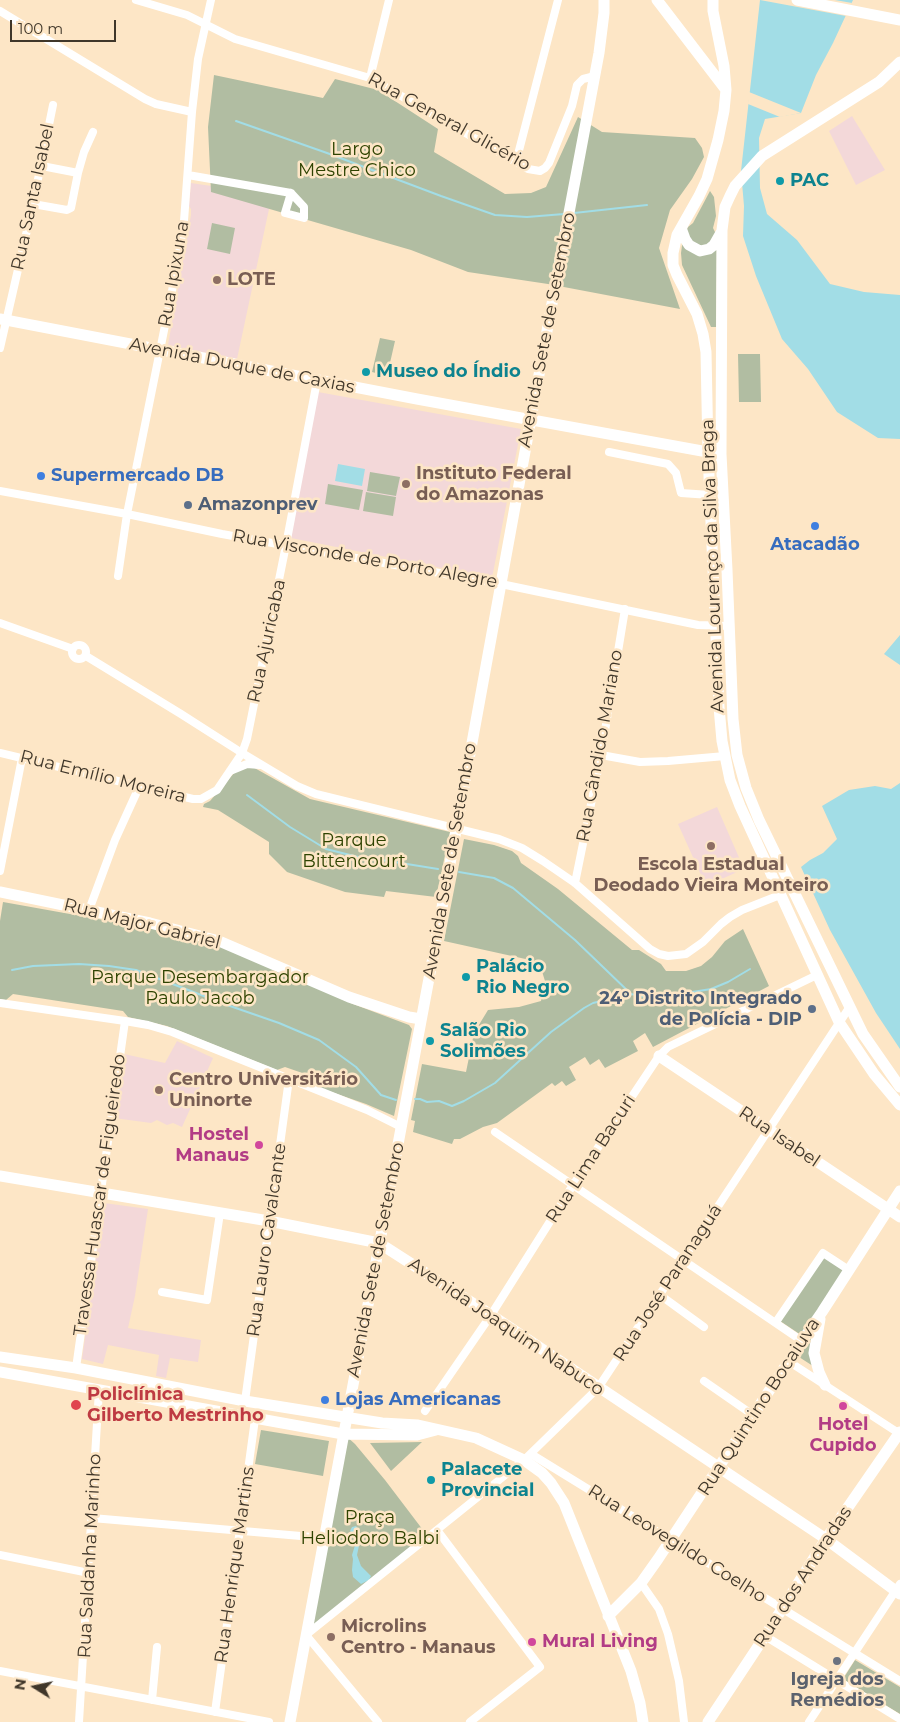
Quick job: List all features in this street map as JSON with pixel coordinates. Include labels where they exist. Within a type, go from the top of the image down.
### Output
[{"type":"street","name":"Rua General Glicério","points":[[136,0],[187,15],[235,39],[370,78],[516,162],[534,170],[546,168],[580,82],[583,79],[595,76]]},
{"type":"street","name":"Rua Ipixuna","points":[[118,576],[128,514],[181,239],[198,59],[211,0]]},
{"type":"street","points":[[370,78],[389,0]]},
{"type":"street","points":[[516,162],[558,0]]},
{"type":"street","name":"Avenida Sete de Setembro","points":[[290,1722],[421,1020],[530,420],[589,111],[604,13],[604,0]]},
{"type":"street","points":[[604,13],[613,0]]},
{"type":"street","points":[[648,0],[661,4],[726,90]]},
{"type":"street","name":"Avenida Lourenço da Silva Braga","points":[[713,0],[713,11],[724,66],[726,90],[722,126],[703,188],[674,243],[673,265],[704,334],[707,362],[708,453],[719,707],[724,756],[730,780],[740,806],[839,1022],[874,1074],[900,1105]]},
{"type":"street","points":[[798,0],[900,20]]},
{"type":"street","points":[[0,11],[145,99],[156,104],[192,112]]},
{"type":"street","name":"Avenida Lourenço da Silva Braga","points":[[900,62],[879,82],[762,156],[735,186],[725,207],[722,230],[720,454],[732,706],[737,755],[746,788],[759,820],[849,1008],[874,1052],[900,1087]]},
{"type":"street","points":[[879,82],[900,70]]},
{"type":"street","name":"Rua Santa Isabel","points":[[0,348],[3,320],[33,204],[54,105]]},
{"type":"street","points":[[572,106],[589,111]]},
{"type":"street","points":[[33,204],[69,210],[84,152],[93,132]]},
{"type":"street","points":[[42,166],[78,173]]},
{"type":"street","points":[[188,175],[291,193]]},
{"type":"street","points":[[681,228],[689,245],[704,251],[714,245],[722,230]]},
{"type":"street","name":"Avenida Duque de Caxias","points":[[3,320],[317,381],[720,454]]},
{"type":"street","name":"Rua Ajuricaba","points":[[242,754],[247,739],[317,381]]},
{"type":"street","points":[[609,452],[668,464],[676,473],[681,493],[710,494]]},
{"type":"street","name":"Rua Visconde de Porto Alegre","points":[[0,491],[501,584],[698,625],[729,626]]},
{"type":"street","name":"Rua Cândido Mariano","points":[[575,883],[601,755],[625,609]]},
{"type":"street","points":[[0,623],[72,649],[72,654],[77,659],[82,659],[86,656],[242,754],[297,786],[316,794],[499,839],[522,848],[575,883],[650,949],[659,954],[668,956],[686,954],[703,942],[730,917],[742,910],[780,895]]},
{"type":"street","points":[[719,707],[732,706]]},
{"type":"street","name":"Rua Emílio Moreira","points":[[0,752],[140,785],[186,798],[201,799],[217,790],[242,754]]},
{"type":"street","points":[[601,755],[640,762],[724,756]]},
{"type":"street","points":[[0,871],[22,758]]},
{"type":"street","points":[[230,771],[247,764],[264,767]]},
{"type":"street","points":[[89,910],[115,840],[140,785]]},
{"type":"street","name":"Rua Major Gabriel","points":[[0,892],[150,923],[218,941],[349,997],[421,1020]]},
{"type":"street","points":[[792,922],[805,915]]},
{"type":"street","name":"Rua Lima Bacuri","points":[[425,1411],[491,1315],[573,1185],[659,1056],[668,1047],[817,975]]},
{"type":"street","points":[[0,1003],[125,1021],[172,1032],[367,1110],[401,1127]]},
{"type":"street","name":"Rua José Paranaguá","points":[[306,1635],[527,1457],[598,1388],[849,1008]]},
{"type":"street","name":"Travessa Huascar de Figueiredo","points":[[76,1368],[125,1021]]},
{"type":"street","name":"Rua Isabel","points":[[659,1056],[900,1217]]},
{"type":"street","name":"Rua Lauro Cavalcante","points":[[245,1401],[289,1080]]},
{"type":"street","points":[[495,1132],[802,1341]]},
{"type":"street","name":"Avenida Joaquim Nabuco","points":[[0,1179],[101,1193],[269,1221],[379,1243],[491,1315],[826,1539],[898,1590]]},
{"type":"street","name":"Rua Quintino Bocaiuva","points":[[608,1616],[642,1583],[900,1191]]},
{"type":"street","points":[[162,1292],[208,1300],[220,1213]]},
{"type":"street","points":[[776,1322],[822,1253],[849,1270]]},
{"type":"street","points":[[660,1294],[704,1327]]},
{"type":"street","points":[[822,1312],[814,1354],[819,1372],[825,1384]]},
{"type":"street","points":[[0,1357],[76,1368],[245,1401],[347,1418],[382,1423],[418,1425],[476,1438],[527,1457],[551,1483],[564,1503],[631,1671],[643,1722]]},
{"type":"street","points":[[788,1361],[900,1433]]},
{"type":"street","points":[[0,1372],[343,1434],[417,1435],[440,1430]]},
{"type":"street","points":[[704,1381],[753,1415]]},
{"type":"street","name":"Rua Saldanha Marinho","points":[[79,1722],[99,1390]]},
{"type":"street","name":"Rua Henrique Martins","points":[[215,1712],[255,1419]]},
{"type":"street","name":"Rua dos Andradas","points":[[708,1722],[826,1539],[900,1433]]},
{"type":"street","name":"Rua Leovegildo Coelho","points":[[527,1457],[671,1539],[782,1610],[854,1651],[900,1681]]},
{"type":"street","points":[[92,1518],[324,1538]]},
{"type":"street","points":[[437,1530],[540,1667],[470,1722]]},
{"type":"street","points":[[0,1555],[89,1573]]},
{"type":"street","points":[[642,1583],[658,1609],[668,1634],[679,1681],[684,1722]]},
{"type":"street","points":[[809,1722],[854,1651],[898,1590]]},
{"type":"street","points":[[306,1635],[378,1722]]},
{"type":"street","points":[[765,1636],[900,1719]]},
{"type":"street","points":[[152,1700],[157,1647]]},
{"type":"street","points":[[0,1671],[269,1722]]},
{"type":"shaded area","points":[[852,116],[885,170],[856,185],[829,131]]},
{"type":"shaded area","name":"LOTE","points":[[191,183],[272,195],[237,359],[168,345],[191,215],[189,206]]},
{"type":"shaded area","name":"Instituto Federal do Amazonas","points":[[318,392],[521,429],[492,578],[291,538]]},
{"type":"shaded area","name":"Escola Estadual Deodado Vieira Monteiro","points":[[717,807],[744,869],[706,886],[678,824]]},
{"type":"shaded area","name":"Centro Universitário Uninorte","points":[[177,1041],[213,1058],[182,1127],[173,1123],[167,1125],[157,1120],[151,1123],[114,1118],[124,1054],[165,1063]]},
{"type":"shaded area","points":[[104,1203],[148,1209],[135,1296],[128,1328],[201,1340],[198,1362],[170,1358],[166,1378],[156,1376],[159,1355],[108,1345],[103,1364],[82,1359]]},
{"type":"green space","name":"Largo Mestre Chico","points":[[214,75],[323,98],[335,79],[378,90],[438,129],[434,152],[505,194],[531,193],[546,187],[578,117],[602,132],[695,138],[702,148],[704,157],[692,179],[670,210],[659,248],[680,309],[548,284],[468,272],[411,250],[211,192],[208,127]]},
{"type":"green space","points":[[710,191],[714,197],[716,216],[713,228],[717,236],[716,327],[711,327],[682,265],[681,253],[683,238],[688,227],[693,223]]},
{"type":"green space","points":[[212,223],[235,228],[230,254],[207,249]]},
{"type":"green space","points":[[380,338],[395,341],[387,376],[372,372]]},
{"type":"green space","points":[[738,354],[760,354],[761,402],[739,402]]},
{"type":"green space","points":[[370,472],[400,477],[396,496],[367,491]]},
{"type":"green space","points":[[328,484],[363,490],[359,510],[325,504]]},
{"type":"green space","points":[[366,492],[396,497],[393,516],[363,511]]},
{"type":"green space","name":"Parque Bittencourt","points":[[251,766],[310,799],[450,832],[436,897],[386,891],[384,897],[345,892],[287,872],[269,854],[269,842],[218,810],[203,807],[235,772]]},
{"type":"green space","points":[[464,839],[512,851],[518,856],[521,863],[558,889],[632,950],[639,950],[661,964],[666,971],[686,971],[701,966],[712,957],[725,941],[743,929],[769,986],[653,1047],[645,1033],[633,1041],[638,1051],[605,1068],[599,1059],[590,1065],[585,1057],[569,1067],[576,1080],[566,1086],[562,1081],[555,1086],[552,1083],[497,1123],[483,1127],[460,1139],[454,1139],[452,1144],[413,1132],[415,1121],[411,1120],[422,1064],[466,1072],[474,1033],[488,1010],[519,1007],[541,1001],[545,981],[539,962],[444,941]]},
{"type":"green space","name":"Parque Desembargador Paulo Jacob","points":[[3,902],[176,933],[218,945],[353,1004],[409,1025],[412,1029],[394,1116],[314,1086],[311,1076],[285,1067],[277,1070],[167,1026],[128,1017],[123,1011],[13,994],[6,1000],[0,999],[0,921]]},
{"type":"green space","points":[[823,1254],[845,1268],[801,1335],[780,1321]]},
{"type":"green space","points":[[812,1336],[816,1368],[799,1357]]},
{"type":"green space","points":[[261,1430],[329,1441],[323,1476],[255,1464]]},
{"type":"green space","name":"Praça Heliodoro Balbi","points":[[346,1436],[385,1480],[426,1534],[311,1629]]},
{"type":"green space","points":[[422,1442],[391,1471],[370,1443]]},
{"type":"green space","points":[[855,1660],[900,1687],[900,1714],[843,1679]]},
{"type":"water","points":[[760,0],[853,0],[816,75],[801,113],[765,119],[759,138],[760,188],[767,214],[797,240],[830,284],[864,292],[900,295],[900,439],[878,438],[837,412],[808,369],[782,339],[756,276],[743,236],[744,206],[741,171]]},
{"type":"water","points":[[338,464],[365,469],[362,486],[335,481]]},
{"type":"water","points":[[900,635],[900,665],[884,654]]},
{"type":"water","points":[[900,783],[900,1049],[876,1013],[830,930],[801,867],[823,853],[837,839],[822,806],[849,790],[875,786],[891,789]]},
{"type":"water","points":[[356,1526],[359,1530],[360,1541],[357,1555],[361,1566],[371,1576],[369,1580],[361,1584],[353,1577],[352,1570],[352,1555],[356,1542],[355,1536],[350,1531],[352,1527]]},
{"type":"pier","points":[[760,0],[835,0],[852,3],[846,16]]},
{"type":"pier","points":[[749,92],[801,113],[780,117],[748,104]]},
{"type":"waterway","points":[[236,121],[495,215],[527,217],[564,214]]},
{"type":"waterway","points":[[574,213],[647,205]]},
{"type":"waterway","points":[[247,795],[290,827],[326,849],[362,858],[438,869]]},
{"type":"waterway","points":[[459,872],[494,878],[513,888],[575,940],[631,994]]},
{"type":"waterway","points":[[12,970],[33,966],[79,964],[136,970],[279,1023],[319,1040],[356,1067],[381,1095],[396,1100]]},
{"type":"waterway","points":[[415,1099],[427,1102],[439,1101],[452,1106],[464,1101],[495,1083],[551,1032],[593,1003],[631,994],[645,997],[711,989],[728,982],[750,969]]},
{"type":"place","name":"PAC","points":[[780,181]]},
{"type":"place","name":"LOTE","points":[[217,280]]},
{"type":"place","name":"Museo do Índio","points":[[366,372]]},
{"type":"place","name":"Supermercado DB","points":[[41,476]]},
{"type":"place","name":"Instituto Federal do Amazonas","points":[[406,484]]},
{"type":"place","name":"Amazonprev","points":[[188,505]]},
{"type":"place","name":"Atacadão","points":[[815,526]]},
{"type":"place","name":"Escola Estadual Deodado Vieira Monteiro","points":[[711,846]]},
{"type":"place","name":"Palácio Rio Negro","points":[[466,977]]},
{"type":"place","name":"24º Distrito Integrado de Polícia - DIP","points":[[812,1009]]},
{"type":"place","name":"Salão Rio Solimões","points":[[430,1041]]},
{"type":"place","name":"Centro Universitário Uninorte","points":[[159,1090]]},
{"type":"place","name":"Hostel Manaus","points":[[259,1145]]},
{"type":"place","name":"Lojas Americanas","points":[[325,1400]]},
{"type":"place","name":"Policlínica Gilberto Mestrinho","points":[[76,1405]]},
{"type":"place","name":"Hotel Cupido","points":[[843,1406]]},
{"type":"place","name":"Palacete Provincial","points":[[431,1480]]},
{"type":"place","name":"Microlins Centro - Manaus","points":[[331,1637]]},
{"type":"place","name":"Mural Living","points":[[532,1642]]},
{"type":"place","name":"Igreja dos Remédios","points":[[837,1661]]}]
